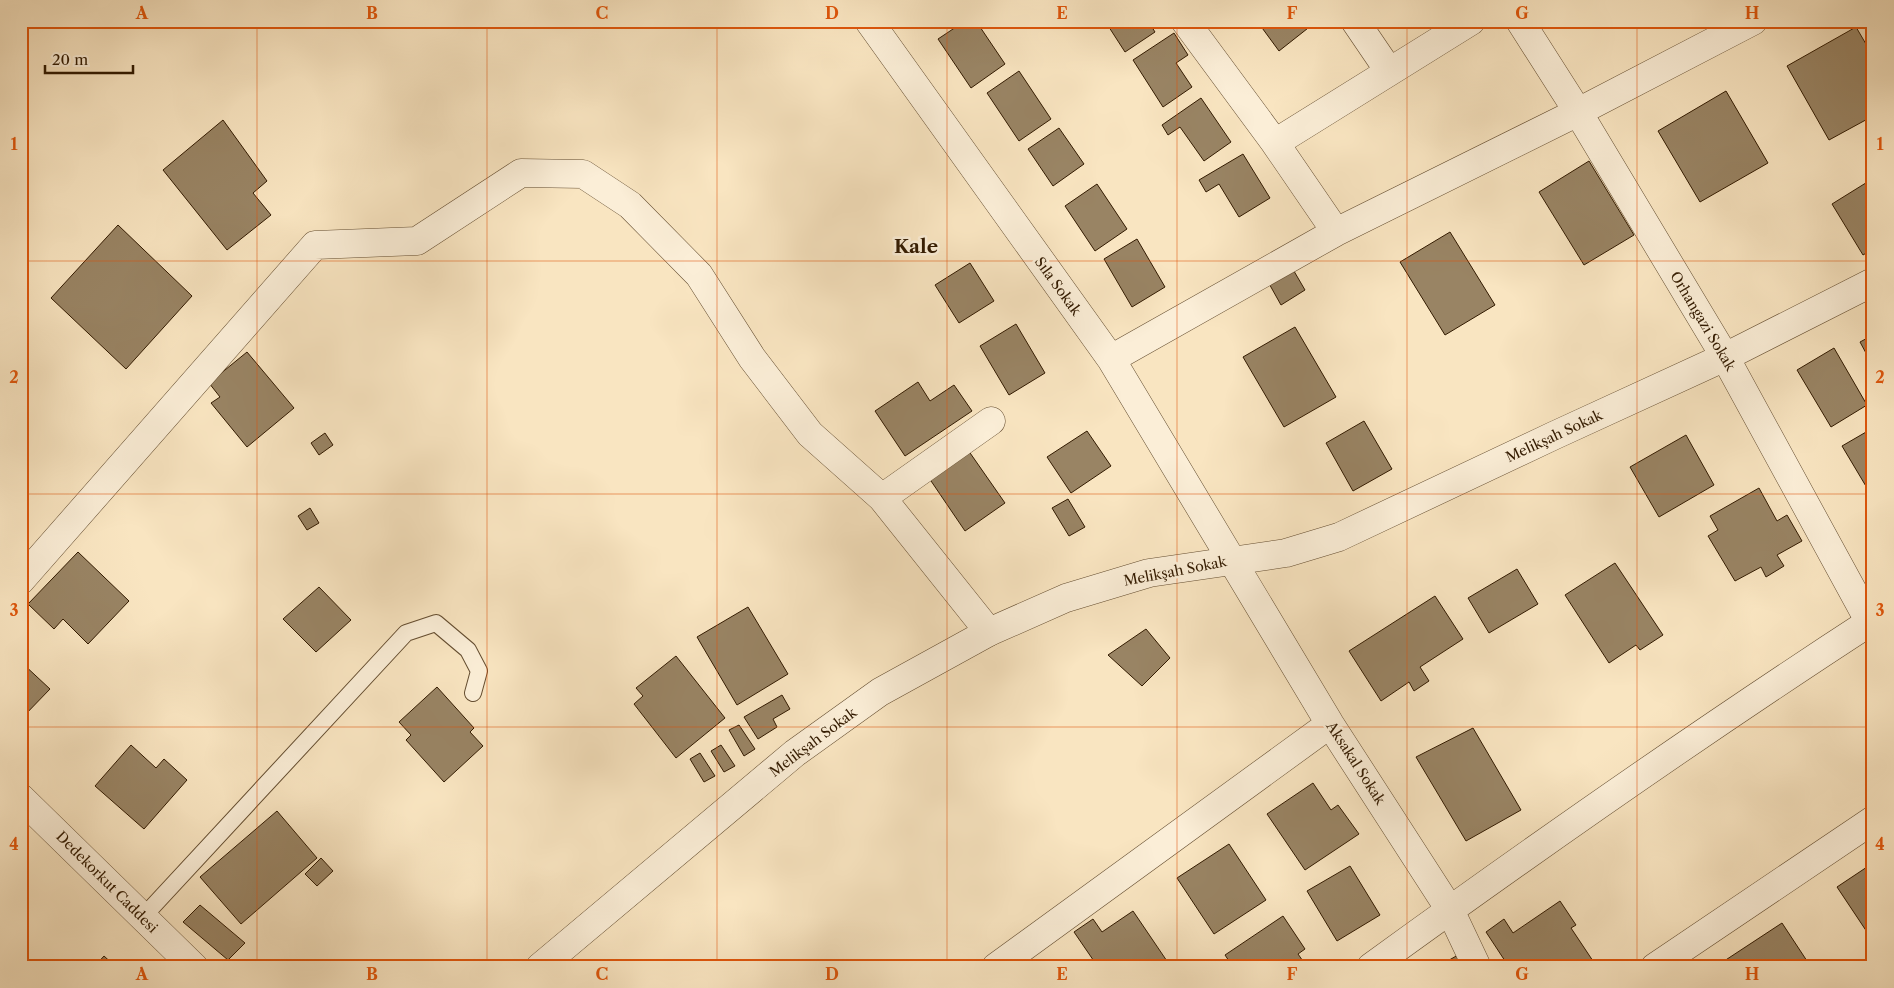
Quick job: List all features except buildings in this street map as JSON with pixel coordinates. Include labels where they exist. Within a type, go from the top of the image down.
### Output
[{"type":"street","name":"Sıla Sokak","points":[[869,21],[1112,359],[1233,560]]},
{"type":"street","points":[[1185,21],[1275,143],[1336,232]]},
{"type":"street","points":[[1355,21],[1389,71]]},
{"type":"street","points":[[1275,143],[1471,21]]},
{"type":"street","name":"Orhangazi Sokak","points":[[1520,21],[1578,112],[1725,357],[1872,624]]},
{"type":"street","points":[[1112,359],[1336,232],[1578,112],[1753,21]]},
{"type":"street","points":[[21,580],[315,245],[417,241],[521,173],[583,174],[630,205],[699,275],[752,358],[810,434],[882,498],[989,632]]},
{"type":"street","name":"Melikşah Sokak","points":[[540,967],[795,753],[880,692],[989,632],[1066,598],[1149,573],[1286,553],[1340,537],[1725,357],[1873,282]]},
{"type":"street","points":[[882,498],[991,421]]},
{"type":"street","name":"Aksakal Sokak","points":[[1233,560],[1330,724],[1450,910],[1477,967]]},
{"type":"street","points":[[1371,967],[1690,743],[1872,624]]},
{"type":"street","points":[[996,967],[1330,724]]},
{"type":"street","name":"Dedekorkut Caddesi","points":[[21,798],[194,967]]},
{"type":"street","points":[[1656,967],[1873,820]]},
{"type":"lane","points":[[142,918],[406,633],[436,623],[468,650],[479,671],[473,693]]},
{"type":"district","name":"Kale","points":[[916,246]]}]
